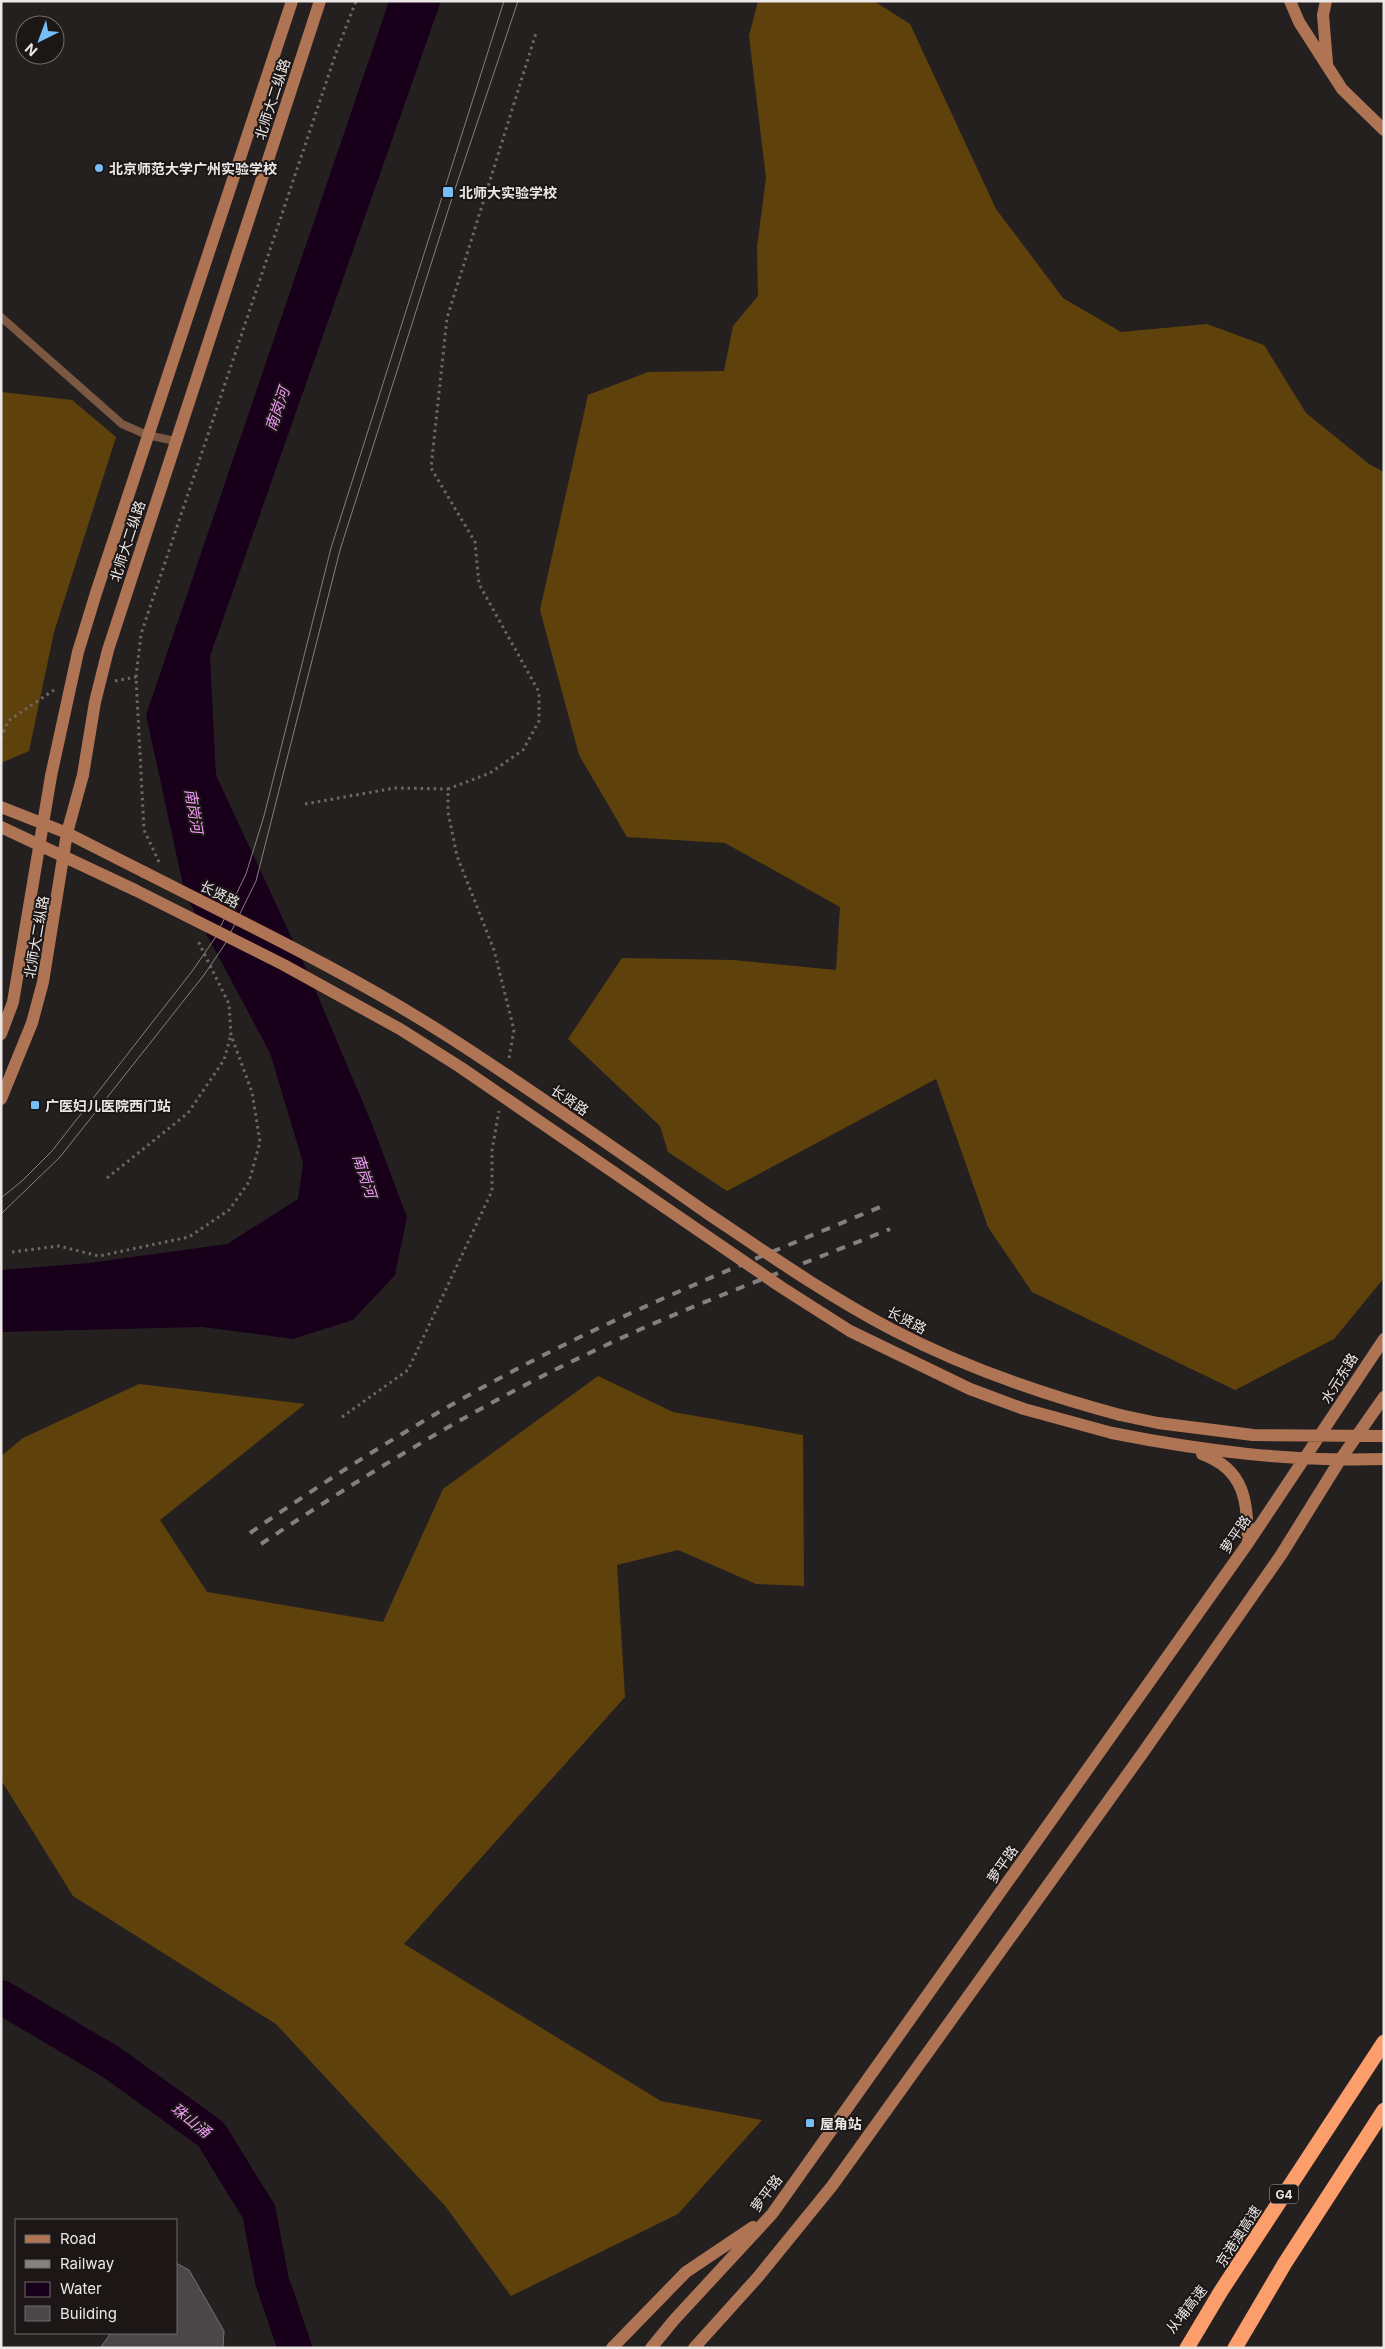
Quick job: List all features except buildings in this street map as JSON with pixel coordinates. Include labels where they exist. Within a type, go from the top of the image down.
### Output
[{"type":"highway","name":"京港澳高速","points":[[1187,2348],[1221,2291],[1384,2042]]},
{"type":"highway","points":[[1235,2348],[1285,2262],[1384,2110]]},
{"type":"highway","name":"从埔高速","points":[[1176,2348],[1221,2291]]},
{"type":"street","name":"北师大二纵路","points":[[1,1034],[13,1002],[28,922],[42,822],[78,652],[147,435],[292,1]]},
{"type":"street","name":"北师大二纵路","points":[[1,1099],[32,1023],[39,998],[65,855],[67,833],[83,774],[95,702],[108,650],[320,1]]},
{"type":"street","points":[[1290,1],[1300,22],[1342,89],[1384,130]]},
{"type":"street","points":[[1326,1],[1323,15],[1327,63],[1342,89]]},
{"type":"street","name":"长贤路","points":[[1,807],[67,833],[311,956],[397,1004],[535,1095],[798,1275],[865,1315],[926,1346],[1011,1383],[1158,1423],[1253,1435],[1321,1434]]},
{"type":"street","points":[[1,827],[65,855],[284,965],[400,1029],[460,1067],[781,1287],[850,1331],[970,1389],[1024,1409],[1112,1433],[1181,1447],[1305,1459],[1384,1459]]},
{"type":"street","name":"水元东路","points":[[1321,1434],[1384,1339]]},
{"type":"street","points":[[694,2348],[758,2277],[832,2186],[1153,1738],[1280,1556],[1340,1460],[1384,1397]]},
{"type":"street","points":[[1321,1434],[1384,1436]]},
{"type":"street","name":"萝平路","points":[[651,2348],[674,2320],[772,2214],[1248,1543],[1321,1434]]},
{"type":"street","points":[[1181,1447],[1219,1462],[1229,1470],[1240,1485],[1246,1507],[1248,1543]]},
{"type":"street","points":[[612,2348],[686,2272],[772,2214]]},
{"type":"lane","points":[[1,316],[122,424],[147,435],[175,441]]},
{"type":"path","points":[[161,865],[144,830],[136,678],[141,634],[332,63],[356,1]]},
{"type":"path","points":[[305,804],[395,788],[448,789],[490,773],[523,750],[539,722],[539,692],[479,584],[475,542],[431,468],[447,318],[536,33]]},
{"type":"path","points":[[448,789],[448,812],[457,856],[494,950],[514,1030],[507,1066]]},
{"type":"path","points":[[12,1252],[59,1246],[99,1256],[190,1237],[229,1210],[249,1182],[260,1142],[252,1092],[231,1035],[229,1004],[195,934]]},
{"type":"path","points":[[107,1178],[188,1113],[224,1060],[231,1035]]},
{"type":"path","points":[[342,1417],[408,1370],[492,1191],[492,1150],[500,1104]]},
{"type":"shaded area","points":[[758,1],[874,1],[910,24],[996,209],[1063,298],[1121,332],[1207,324],[1264,345],[1306,413],[1369,464],[1384,472],[1384,1278],[1334,1339],[1235,1390],[1032,1292],[988,1227],[936,1079],[727,1191],[668,1152],[660,1126],[568,1039],[622,958],[733,960],[836,970],[840,907],[725,843],[627,837],[579,755],[540,610],[588,395],[648,372],[724,371],[733,326],[758,296],[757,247],[766,178],[749,36]]},
{"type":"shaded area","points":[[1,392],[72,400],[116,437],[54,632],[29,751],[1,763]]},
{"type":"shaded area","points":[[598,1376],[673,1412],[803,1435],[804,1586],[756,1584],[678,1550],[617,1565],[625,1697],[404,1944],[661,2101],[762,2120],[678,2214],[511,2296],[446,2207],[276,2024],[73,1896],[1,1780],[1,1456],[23,1438],[139,1384],[305,1404],[160,1520],[207,1592],[383,1622],[443,1489]]},
{"type":"water","name":"南岗河","points":[[389,1],[441,1],[210,656],[216,775],[309,975],[372,1124],[407,1217],[395,1275],[353,1320],[293,1339],[202,1327],[1,1332],[1,1270],[89,1263],[227,1244],[298,1199],[303,1163],[270,1053],[185,894],[146,715]]},
{"type":"waterway","name":"珠山涌","points":[[1,1997],[111,2062],[211,2134],[259,2212],[272,2281],[295,2348]]},
{"type":"tram line","points":[[1,1198],[22,1181],[52,1151],[193,970],[215,938],[246,874],[264,816],[331,548],[504,1]]},
{"type":"tram line","points":[[1,1214],[60,1157],[204,975],[225,944],[256,881],[340,550],[453,195],[518,1]]},
{"type":"railway","points":[[250,1533],[320,1486],[427,1419],[538,1358],[665,1298],[880,1207]]},
{"type":"railway","points":[[261,1544],[343,1491],[469,1415],[556,1369],[671,1316],[890,1229]]},
{"type":"place","name":"北京师范大学广州实验学校","points":[[99,168]]},
{"type":"place","name":"北师大实验学校","points":[[448,192]]},
{"type":"place","name":"广医妇儿医院西门站","points":[[35,1105]]},
{"type":"place","name":"屋角站","points":[[810,2123]]}]
